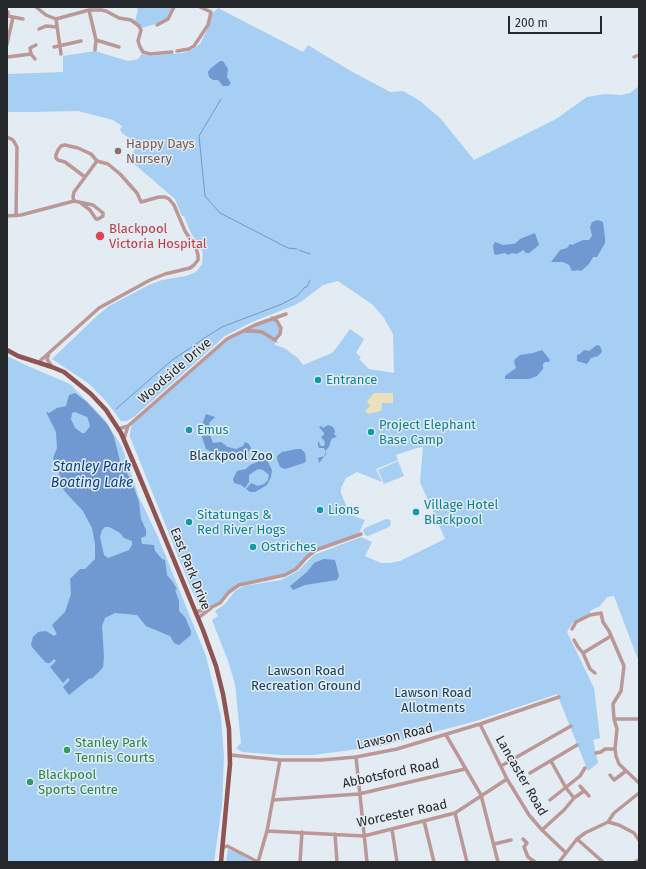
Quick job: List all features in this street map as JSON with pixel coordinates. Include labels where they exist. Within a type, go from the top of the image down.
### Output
[{"type":"main road","name":"East Park Drive","points":[[7,350],[18,356],[52,367],[72,378],[91,394],[106,410],[124,440],[196,612],[216,668],[223,694],[229,729],[230,755],[227,806],[220,862]]},
{"type":"street","points":[[36,7],[46,15],[56,18],[89,10],[104,10],[119,18],[131,20],[136,23],[140,28],[138,48],[143,52],[150,54],[172,52]]},
{"type":"street","points":[[157,25],[168,19],[174,7]]},
{"type":"street","points":[[177,51],[189,49],[194,46],[208,26],[211,12],[200,7]]},
{"type":"street","points":[[89,10],[96,40],[95,50]]},
{"type":"street","points":[[8,12],[8,16],[23,19]]},
{"type":"street","points":[[7,44],[13,17]]},
{"type":"street","points":[[56,18],[56,27],[61,54]]},
{"type":"street","points":[[46,21],[46,26]]},
{"type":"street","points":[[39,29],[46,26],[56,27]]},
{"type":"street","points":[[96,40],[119,47]]},
{"type":"street","points":[[54,46],[82,41]]},
{"type":"street","points":[[35,59],[31,54],[30,48],[36,45]]},
{"type":"street","points":[[7,57],[31,54]]},
{"type":"street","points":[[634,57],[639,55]]},
{"type":"street","points":[[7,137],[13,140],[17,147],[16,216]]},
{"type":"street","points":[[40,363],[41,360],[99,308],[157,276],[190,268],[198,260],[196,248],[185,232],[170,199],[159,196],[141,202],[137,192],[108,164],[97,162],[91,154],[78,148],[65,145],[61,146],[58,150],[56,158],[65,162],[85,177]]},
{"type":"street","points":[[74,201],[74,192],[97,162]]},
{"type":"street","points":[[7,216],[16,216],[74,201],[93,205],[103,212],[103,216],[98,219],[96,218],[90,210],[81,203]]},
{"type":"street","name":"Woodside Drive","points":[[118,429],[128,426],[223,343],[237,333],[285,314],[280,318],[279,323]]},
{"type":"street","points":[[237,333],[250,331],[262,332],[275,340],[281,331],[279,323],[272,318]]},
{"type":"street","points":[[262,332],[260,326],[263,322]]},
{"type":"street","points":[[50,352],[47,359],[52,367]]},
{"type":"street","points":[[124,440],[128,426]]},
{"type":"street","points":[[196,612],[220,603],[229,592],[239,585],[252,581],[279,578],[296,569],[316,550],[361,534]]},
{"type":"street","points":[[198,618],[212,607]]},
{"type":"street","points":[[572,629],[576,622],[590,615],[601,613],[603,622],[624,666],[621,691],[614,704],[614,719],[617,729],[615,749],[619,764],[639,783]]},
{"type":"street","points":[[583,652],[611,636]]},
{"type":"street","points":[[574,640],[583,652],[590,669],[595,673]]},
{"type":"street","name":"Lawson Road","points":[[230,755],[280,760],[322,760],[356,757],[397,749],[446,735],[558,697]]},
{"type":"street","points":[[614,719],[639,719]]},
{"type":"street","name":"Lancaster Road","points":[[480,724],[507,779],[529,815],[565,852]]},
{"type":"street","points":[[501,766],[570,726]]},
{"type":"street","points":[[446,735],[481,795],[498,862]]},
{"type":"street","points":[[530,773],[552,761],[554,757],[577,745]]},
{"type":"street","points":[[596,753],[599,753],[605,749],[615,749]]},
{"type":"street","points":[[356,757],[367,862]]},
{"type":"street","points":[[222,848],[227,846],[258,862],[267,832],[280,760]]},
{"type":"street","points":[[552,761],[566,788],[574,798]]},
{"type":"street","points":[[550,800],[580,776],[585,768]]},
{"type":"street","name":"Abbotsford Road","points":[[273,800],[359,794],[465,769]]},
{"type":"street","points":[[610,775],[614,780],[626,771]]},
{"type":"street","name":"Worcester Road","points":[[267,832],[302,832],[364,836],[455,813],[507,779]]},
{"type":"street","points":[[580,786],[588,796]]},
{"type":"street","points":[[542,830],[564,810],[574,798],[584,791]]},
{"type":"street","points":[[558,862],[577,839],[585,833],[608,822],[614,813],[639,794]]},
{"type":"street","points":[[455,813],[467,862]]},
{"type":"street","points":[[424,821],[434,862]]},
{"type":"street","points":[[608,822],[634,832],[639,840]]},
{"type":"street","points":[[392,829],[397,862]]},
{"type":"street","points":[[300,862],[302,832]]},
{"type":"street","points":[[335,834],[337,862]]},
{"type":"street","points":[[523,838],[527,843],[524,846],[528,857],[535,862]]},
{"type":"street","points":[[577,839],[604,862]]},
{"type":"street","points":[[494,844],[511,840]]},
{"type":"street","points":[[635,862],[639,860]]},
{"type":"green space","points":[[136,7],[172,7],[166,19],[156,24],[141,28],[135,21],[138,10]]},
{"type":"green space","points":[[218,8],[303,52],[308,45],[349,70],[390,92],[403,91],[420,101],[441,119],[474,160],[556,119],[587,97],[605,94],[621,95],[630,93],[639,86],[639,662],[614,596],[607,597],[600,606],[590,611],[590,613],[575,624],[573,622],[567,632],[594,688],[600,738],[593,740],[598,763],[588,771],[557,694],[476,721],[381,746],[313,755],[282,755],[242,752],[236,748],[241,743],[235,684],[212,620],[218,616],[215,611],[225,604],[235,591],[244,586],[281,580],[298,571],[314,555],[361,537],[372,542],[365,556],[381,563],[400,561],[445,539],[420,482],[423,447],[417,448],[396,455],[398,460],[376,469],[382,482],[357,472],[346,478],[341,488],[341,493],[347,508],[351,515],[365,520],[359,533],[316,550],[291,573],[239,585],[220,603],[202,610],[193,593],[130,437],[132,424],[234,335],[275,319],[281,328],[276,340],[279,343],[275,343],[275,345],[284,348],[298,358],[303,365],[332,353],[350,329],[364,339],[356,353],[361,357],[359,359],[369,369],[394,373],[393,334],[384,318],[373,305],[338,281],[323,285],[295,305],[252,322],[225,336],[135,416],[127,421],[121,421],[106,401],[88,383],[52,359],[109,306],[149,285],[162,280],[186,276],[196,272],[202,264],[203,253],[190,231],[184,216],[182,216],[175,199],[133,163],[135,158],[133,152],[136,148],[132,144],[131,139],[120,130],[122,126],[113,120],[78,111],[7,112],[7,74],[63,72],[63,56],[95,51],[128,61],[138,59],[142,54],[149,56],[183,53],[192,50],[200,44],[207,30],[212,14]]},
{"type":"green space","points":[[7,356],[70,384],[105,420],[122,447],[139,497],[158,537],[206,656],[221,717],[224,757],[222,805],[214,862],[7,862]]},
{"type":"green space","points":[[398,461],[404,476],[384,484],[378,470]]},
{"type":"green space","points":[[386,519],[390,520],[391,524],[389,527],[368,536],[365,535],[363,531],[365,528]]},
{"type":"green space","points":[[228,849],[237,853],[253,862],[226,862]]},
{"type":"sand","points":[[374,393],[393,393],[393,403],[382,403],[381,411],[368,414],[365,411],[370,406],[367,401]]},
{"type":"water","points":[[220,61],[223,61],[228,69],[227,77],[231,83],[228,86],[223,86],[218,80],[213,80],[209,77],[208,72],[210,69]]},
{"type":"water","points":[[598,220],[603,222],[605,243],[597,257],[593,257],[589,264],[581,271],[572,271],[569,265],[563,262],[551,262],[560,250],[567,248],[570,244],[572,245],[583,240],[589,240],[592,236],[590,227],[592,222]]},
{"type":"water","points":[[535,233],[539,245],[529,253],[526,253],[523,250],[517,254],[512,253],[508,255],[505,253],[495,255],[493,245],[495,242],[503,245],[513,244],[520,239]]},
{"type":"water","points":[[597,345],[600,346],[602,351],[598,356],[591,358],[587,364],[577,361],[577,355],[584,350],[589,351]]},
{"type":"water","points":[[542,350],[550,360],[549,362],[545,362],[543,364],[543,369],[537,376],[529,379],[505,379],[505,376],[516,368],[514,362],[520,355]]},
{"type":"water","name":"Stanley Park Boating Lake","points":[[75,393],[87,402],[108,425],[114,437],[120,461],[132,482],[139,502],[141,519],[146,530],[146,536],[141,538],[142,544],[154,545],[155,551],[162,559],[165,560],[167,575],[177,589],[175,590],[179,601],[179,611],[185,617],[191,631],[191,635],[179,645],[174,643],[170,636],[146,626],[137,615],[115,613],[105,618],[102,626],[104,657],[103,667],[91,679],[90,678],[69,695],[63,687],[70,680],[68,678],[63,683],[50,667],[56,661],[54,659],[50,663],[46,663],[31,644],[33,637],[38,632],[46,631],[54,636],[57,634],[52,625],[65,612],[71,594],[70,579],[80,569],[85,569],[95,559],[95,544],[92,528],[83,511],[62,488],[61,478],[53,458],[57,448],[56,432],[46,412],[49,413],[57,408],[66,406],[69,395]],"holes":[[[75,412],[87,417],[88,419],[90,426],[85,433],[82,433],[75,428],[71,419],[72,413]],[[105,527],[115,530],[124,538],[132,541],[132,545],[129,550],[108,558],[104,555],[100,537],[102,530]]]},
{"type":"water","points":[[206,414],[215,417],[209,423],[210,435],[213,443],[221,442],[228,447],[236,449],[243,446],[245,442],[249,444],[251,448],[250,450],[240,457],[233,458],[221,457],[206,449],[202,437],[202,425]]},
{"type":"water","points":[[328,425],[333,427],[335,431],[334,434],[337,437],[331,440],[326,452],[324,448],[319,448],[318,445],[318,441],[321,446],[324,446],[325,442],[321,437],[324,433],[319,427],[321,426],[323,428]]},
{"type":"water","points":[[301,449],[305,453],[306,461],[285,469],[280,467],[277,456],[282,452]]},
{"type":"water","points":[[326,452],[326,454],[319,463],[318,458],[324,456]]},
{"type":"water","points":[[264,459],[267,460],[272,470],[271,477],[267,485],[255,492],[250,492],[246,489],[251,483],[258,486],[264,484],[268,480],[269,475],[263,470],[258,469],[249,475],[249,482],[245,488],[234,483],[233,479],[237,471],[246,469],[250,465]]},
{"type":"water","points":[[324,559],[335,560],[339,576],[337,580],[305,585],[293,590],[290,586],[307,572],[314,563]]},
{"type":"waterway","points":[[221,99],[199,136],[205,196],[220,213],[288,248],[297,249]]},
{"type":"waterway","points":[[299,250],[310,254]]},
{"type":"waterway","points":[[116,409],[171,361],[206,337],[222,327],[282,304],[297,296],[305,287],[307,287],[310,280]]},
{"type":"place","name":"Happy Days Nursery","points":[[118,151]]},
{"type":"place","name":"Blackpool Victoria Hospital","points":[[100,236]]},
{"type":"place","name":"Entrance","points":[[318,380]]},
{"type":"place","name":"Emus","points":[[189,430]]},
{"type":"place","name":"Project Elephant Base Camp","points":[[371,432]]},
{"type":"place","name":"Lions","points":[[320,510]]},
{"type":"place","name":"Village Hotel Blackpool","points":[[416,512]]},
{"type":"place","name":"Sitatungas & Red River Hogs","points":[[189,522]]},
{"type":"place","name":"Ostriches","points":[[253,547]]},
{"type":"place","name":"Stanley Park Tennis Courts","points":[[67,750]]},
{"type":"place","name":"Blackpool Sports Centre","points":[[30,782]]},
{"type":"park label","name":"Blackpool Zoo","points":[[231,456]]},
{"type":"park label","name":"Lawson Road Recreation Ground","points":[[306,678]]},
{"type":"park label","name":"Lawson Road Allotments","points":[[433,700]]}]
